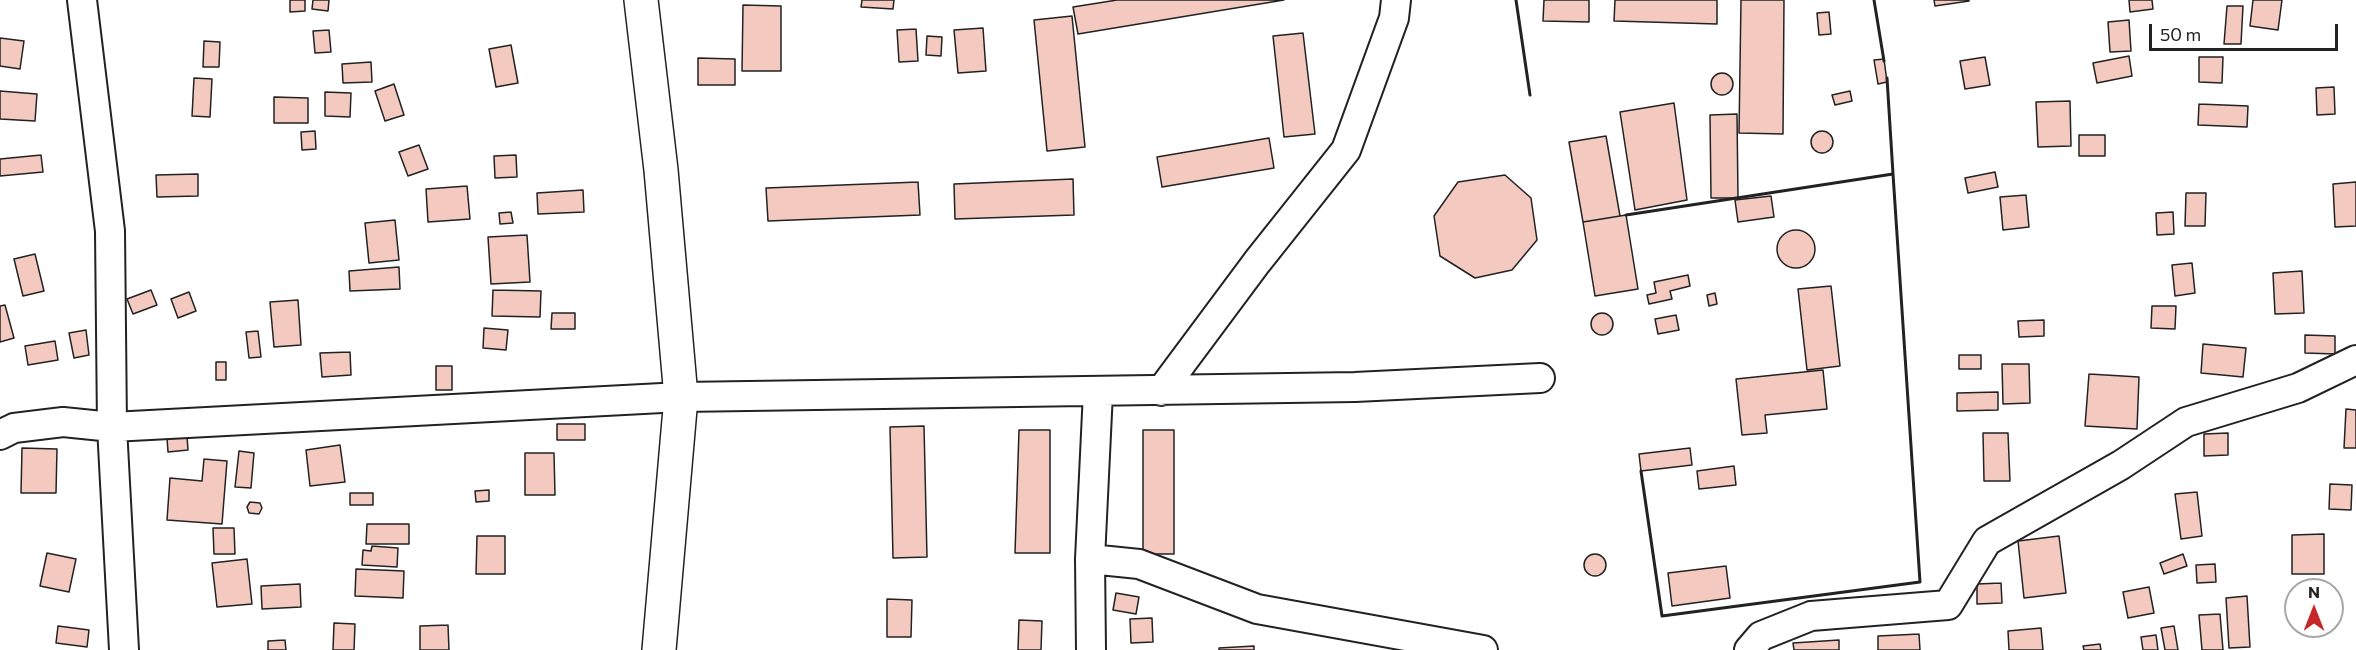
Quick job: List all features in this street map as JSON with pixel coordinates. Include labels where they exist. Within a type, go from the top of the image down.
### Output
[{"type":"main road","points":[[641,0],[661,170],[681,397],[659,650]]},
{"type":"street","points":[[82,0],[110,231],[112,427],[124,650]]},
{"type":"street","points":[[1161,391],[1257,262],[1346,150],[1394,18],[1396,0]]},
{"type":"street","points":[[1749,650],[1761,636],[1811,616],[1948,605],[1987,541],[2121,465],[2186,422],[2298,388],[2356,360]]},
{"type":"street","points":[[0,435],[14,428],[63,423],[112,427],[681,397],[1355,387],[1540,378]]},
{"type":"street","points":[[1091,650],[1090,559],[1098,392]]},
{"type":"street","points":[[1090,559],[1139,564],[1257,609],[1483,650]]},
{"type":"building","points":[[290,0],[305,0],[305,11],[290,12]]},
{"type":"building","points":[[313,0],[329,0],[328,11],[312,9]]},
{"type":"building","points":[[862,0],[894,0],[893,9],[861,7]]},
{"type":"building","points":[[1117,0],[1284,0],[1078,34],[1073,7]]},
{"type":"building","points":[[1544,0],[1589,0],[1589,22],[1543,21]]},
{"type":"building","points":[[1615,0],[1717,0],[1717,24],[1614,21]]},
{"type":"building","points":[[1741,0],[1784,0],[1783,134],[1739,133]]},
{"type":"building","points":[[1934,0],[1969,0],[1969,1],[1935,6]]},
{"type":"building","points":[[2129,0],[2152,0],[2153,9],[2130,12]]},
{"type":"building","points":[[2253,0],[2282,0],[2278,30],[2250,26]]},
{"type":"building","points":[[743,5],[781,6],[781,71],[742,71]]},
{"type":"building","points":[[2227,6],[2243,6],[2241,44],[2224,44]]},
{"type":"building","points":[[1829,12],[1831,34],[1819,35],[1817,13]]},
{"type":"building","points":[[1072,16],[1085,147],[1047,151],[1034,20]]},
{"type":"building","points":[[2129,20],[2131,51],[2110,52],[2108,22]]},
{"type":"building","points":[[983,28],[986,71],[958,73],[954,30]]},
{"type":"building","points":[[916,29],[918,61],[899,62],[897,30]]},
{"type":"building","points":[[329,30],[331,52],[315,53],[313,31]]},
{"type":"building","points":[[1303,33],[1315,134],[1284,137],[1273,36]]},
{"type":"building","points":[[927,36],[942,37],[941,56],[926,55]]},
{"type":"building","points":[[0,38],[24,41],[20,69],[0,66]]},
{"type":"building","points":[[204,41],[220,42],[219,67],[203,67]]},
{"type":"building","points":[[511,45],[518,83],[496,87],[489,49]]},
{"type":"building","points":[[2129,56],[2132,76],[2097,83],[2093,63]]},
{"type":"building","points":[[1985,57],[1990,85],[1965,89],[1960,61]]},
{"type":"building","points":[[2199,57],[2223,57],[2222,83],[2199,82]]},
{"type":"building","points":[[698,58],[735,59],[735,85],[698,85]]},
{"type":"building","points":[[1884,59],[1887,82],[1878,84],[1874,60]]},
{"type":"building","points":[[371,62],[372,82],[343,83],[342,64]]},
{"type":"building","points":[[1718,73],[1726,73],[1733,80],[1733,88],[1726,95],[1718,95],[1711,88],[1711,80]]},
{"type":"building","points":[[194,78],[212,79],[210,117],[192,116]]},
{"type":"building","points":[[394,84],[404,115],[385,121],[375,91]]},
{"type":"building","points":[[2334,87],[2335,114],[2317,115],[2316,88]]},
{"type":"building","points":[[0,91],[37,94],[35,121],[0,119]]},
{"type":"building","points":[[1850,91],[1852,101],[1835,105],[1832,95]]},
{"type":"building","points":[[325,92],[351,93],[350,117],[325,116]]},
{"type":"building","points":[[274,97],[308,98],[308,123],[274,123]]},
{"type":"building","points":[[2070,101],[2071,146],[2038,147],[2036,102]]},
{"type":"building","points":[[1674,103],[1687,200],[1635,210],[1620,112]]},
{"type":"building","points":[[2199,104],[2248,106],[2247,127],[2198,125]]},
{"type":"building","points":[[1737,114],[1738,198],[1711,198],[1710,115]]},
{"type":"building","points":[[315,131],[316,149],[302,150],[301,132]]},
{"type":"building","points":[[1822,131],[1830,134],[1833,142],[1830,150],[1822,153],[1814,150],[1811,142],[1814,134]]},
{"type":"building","points":[[2079,135],[2105,135],[2105,156],[2079,156]]},
{"type":"building","points":[[1606,136],[1620,216],[1583,222],[1569,142]]},
{"type":"building","points":[[1269,138],[1274,168],[1162,187],[1157,157]]},
{"type":"building","points":[[419,145],[428,169],[408,176],[399,152]]},
{"type":"building","points":[[41,155],[43,172],[0,176],[0,159]]},
{"type":"building","points":[[516,155],[517,177],[495,178],[494,156]]},
{"type":"building","points":[[1995,172],[1998,187],[1968,193],[1965,178]]},
{"type":"building","points":[[198,174],[198,196],[157,197],[156,175]]},
{"type":"building","points":[[1505,175],[1531,198],[1537,240],[1512,270],[1475,278],[1440,256],[1434,216],[1458,182]]},
{"type":"building","points":[[1073,179],[1074,215],[955,219],[954,184]]},
{"type":"building","points":[[918,182],[920,215],[768,221],[766,188]]},
{"type":"building","points":[[2356,182],[2356,226],[2335,227],[2333,184]]},
{"type":"building","points":[[467,186],[470,219],[428,222],[426,189]]},
{"type":"building","points":[[583,190],[584,212],[538,214],[537,193]]},
{"type":"building","points":[[2186,193],[2206,193],[2205,226],[2185,226]]},
{"type":"building","points":[[2026,195],[2029,227],[2003,230],[2000,197]]},
{"type":"building","points":[[1771,196],[1774,217],[1738,222],[1735,200]]},
{"type":"building","points":[[511,212],[513,223],[500,224],[499,213]]},
{"type":"building","points":[[2173,212],[2174,234],[2157,235],[2156,213]]},
{"type":"building","points":[[1626,215],[1638,289],[1595,296],[1583,222]]},
{"type":"building","points":[[395,220],[399,260],[369,263],[365,223]]},
{"type":"building","points":[[1796,230],[1809,236],[1815,249],[1809,262],[1796,268],[1783,262],[1777,249],[1783,236]]},
{"type":"building","points":[[527,235],[530,282],[491,284],[488,237]]},
{"type":"building","points":[[35,254],[44,291],[23,296],[14,259]]},
{"type":"building","points":[[2192,263],[2195,293],[2175,296],[2172,265]]},
{"type":"building","points":[[399,267],[400,289],[350,291],[349,271]]},
{"type":"building","points":[[2302,271],[2304,313],[2275,314],[2273,273]]},
{"type":"building","points":[[1688,275],[1690,286],[1670,291],[1672,299],[1649,304],[1647,295],[1656,293],[1654,282]]},
{"type":"building","points":[[1831,286],[1840,366],[1807,370],[1798,289]]},
{"type":"building","points":[[151,290],[157,305],[133,314],[127,299]]},
{"type":"building","points":[[493,290],[541,291],[540,317],[492,316]]},
{"type":"building","points":[[189,292],[196,311],[178,318],[171,299]]},
{"type":"building","points":[[1715,293],[1717,304],[1709,306],[1707,295]]},
{"type":"building","points":[[298,300],[301,345],[274,347],[270,302]]},
{"type":"building","points":[[5,305],[14,338],[0,342],[0,306]]},
{"type":"building","points":[[2152,306],[2176,306],[2175,329],[2151,328]]},
{"type":"building","points":[[552,313],[575,313],[575,329],[551,329]]},
{"type":"building","points":[[1598,313],[1606,313],[1613,320],[1613,328],[1606,335],[1598,335],[1591,328],[1591,320]]},
{"type":"building","points":[[1676,315],[1679,330],[1658,334],[1655,319]]},
{"type":"building","points":[[2044,320],[2044,336],[2019,337],[2018,321]]},
{"type":"building","points":[[484,328],[508,330],[506,350],[483,348]]},
{"type":"building","points":[[86,330],[89,355],[74,358],[69,333]]},
{"type":"building","points":[[258,331],[261,357],[249,358],[246,332]]},
{"type":"building","points":[[2305,335],[2335,336],[2335,354],[2305,353]]},
{"type":"building","points":[[55,341],[58,360],[28,365],[25,346]]},
{"type":"building","points":[[2203,344],[2246,348],[2243,377],[2201,373]]},
{"type":"building","points":[[350,352],[351,375],[322,377],[320,353]]},
{"type":"building","points":[[1959,355],[1981,355],[1981,369],[1959,369]]},
{"type":"building","points":[[216,362],[226,362],[226,380],[216,380]]},
{"type":"building","points":[[2002,364],[2029,364],[2030,403],[2003,404]]},
{"type":"building","points":[[436,366],[452,366],[452,390],[436,390]]},
{"type":"building","points":[[1823,370],[1827,409],[1765,415],[1767,433],[1742,435],[1736,379]]},
{"type":"building","points":[[2089,374],[2139,377],[2137,429],[2085,426]]},
{"type":"building","points":[[1998,392],[1998,410],[1957,411],[1957,393]]},
{"type":"building","points":[[2346,409],[2356,410],[2356,448],[2344,448]]},
{"type":"building","points":[[557,424],[585,424],[585,440],[557,440]]},
{"type":"building","points":[[924,426],[927,557],[893,558],[890,427]]},
{"type":"building","points":[[1019,430],[1050,430],[1050,553],[1015,553]]},
{"type":"building","points":[[1143,430],[1174,430],[1174,554],[1143,554]]},
{"type":"building","points":[[1983,433],[2008,433],[2010,481],[1984,481]]},
{"type":"building","points":[[2228,433],[2228,455],[2204,456],[2204,434]]},
{"type":"building","points":[[187,436],[188,450],[168,452],[167,438]]},
{"type":"building","points":[[340,445],[345,482],[310,486],[306,450]]},
{"type":"building","points":[[22,448],[57,449],[56,493],[21,493]]},
{"type":"building","points":[[1690,448],[1692,465],[1641,471],[1639,454]]},
{"type":"building","points":[[239,451],[254,453],[251,488],[235,487]]},
{"type":"building","points":[[525,453],[554,453],[555,495],[525,495]]},
{"type":"building","points":[[204,459],[227,461],[222,524],[167,520],[170,478],[202,481]]},
{"type":"building","points":[[1734,466],[1736,485],[1699,489],[1697,471]]},
{"type":"building","points":[[2330,484],[2352,485],[2351,510],[2329,509]]},
{"type":"building","points":[[489,490],[489,501],[476,502],[475,491]]},
{"type":"building","points":[[2197,492],[2202,536],[2181,539],[2175,494]]},
{"type":"building","points":[[350,493],[373,493],[373,505],[350,505]]},
{"type":"building","points":[[250,502],[260,503],[262,508],[259,514],[249,513],[247,507]]},
{"type":"building","points":[[367,524],[409,524],[409,544],[366,544]]},
{"type":"building","points":[[213,528],[234,528],[235,554],[214,554]]},
{"type":"building","points":[[2324,534],[2324,574],[2292,574],[2292,535]]},
{"type":"building","points":[[477,536],[505,536],[505,574],[476,574]]},
{"type":"building","points":[[2059,536],[2066,593],[2024,598],[2018,541]]},
{"type":"building","points":[[372,546],[398,548],[397,567],[362,565],[363,550],[371,551]]},
{"type":"building","points":[[47,553],[76,559],[69,592],[40,586]]},
{"type":"building","points":[[1591,554],[1599,554],[1606,561],[1606,569],[1599,576],[1591,576],[1584,569],[1584,561]]},
{"type":"building","points":[[2183,554],[2187,566],[2164,574],[2160,563]]},
{"type":"building","points":[[247,559],[252,604],[217,607],[212,563]]},
{"type":"building","points":[[2215,564],[2216,582],[2197,583],[2196,565]]},
{"type":"building","points":[[1726,566],[1730,598],[1672,606],[1668,573]]},
{"type":"building","points":[[356,569],[404,571],[403,598],[355,596]]},
{"type":"building","points":[[2001,583],[2002,603],[1977,604],[1977,584]]},
{"type":"building","points":[[300,584],[301,607],[262,609],[261,586]]},
{"type":"building","points":[[2149,587],[2154,613],[2128,618],[2123,592]]},
{"type":"building","points":[[1116,593],[1139,597],[1136,614],[1113,610]]},
{"type":"building","points":[[2247,596],[2250,647],[2229,648],[2226,598]]},
{"type":"building","points":[[887,599],[912,600],[911,637],[887,637]]},
{"type":"building","points":[[2220,614],[2223,650],[2202,650],[2199,615]]},
{"type":"building","points":[[1152,618],[1153,642],[1131,643],[1130,619]]},
{"type":"building","points":[[1019,620],[1042,621],[1041,650],[1018,650]]},
{"type":"building","points":[[334,623],[355,624],[354,650],[333,650]]},
{"type":"building","points":[[448,625],[449,650],[420,650],[420,626]]},
{"type":"building","points":[[58,626],[89,630],[87,647],[56,643]]},
{"type":"building","points":[[2174,626],[2178,650],[2165,650],[2161,628]]},
{"type":"building","points":[[2041,628],[2043,650],[2009,650],[2008,631]]},
{"type":"building","points":[[1919,634],[1920,650],[1878,650],[1878,636]]},
{"type":"building","points":[[2156,635],[2158,650],[2143,650],[2141,637]]},
{"type":"building","points":[[285,640],[286,650],[268,650],[268,641]]},
{"type":"building","points":[[1839,640],[1839,650],[1794,650],[1793,643]]},
{"type":"building","points":[[2100,644],[2101,650],[2084,650],[2083,646]]},
{"type":"building","points":[[1254,646],[1254,650],[1219,650],[1219,648]]},
{"type":"wall","points":[[1516,0],[1530,95]]},
{"type":"wall","points":[[1874,0],[1884,61]]},
{"type":"wall","points":[[1887,78],[1893,174]]},
{"type":"wall","points":[[1626,215],[1893,174],[1920,582],[1662,616],[1641,471]]}]
